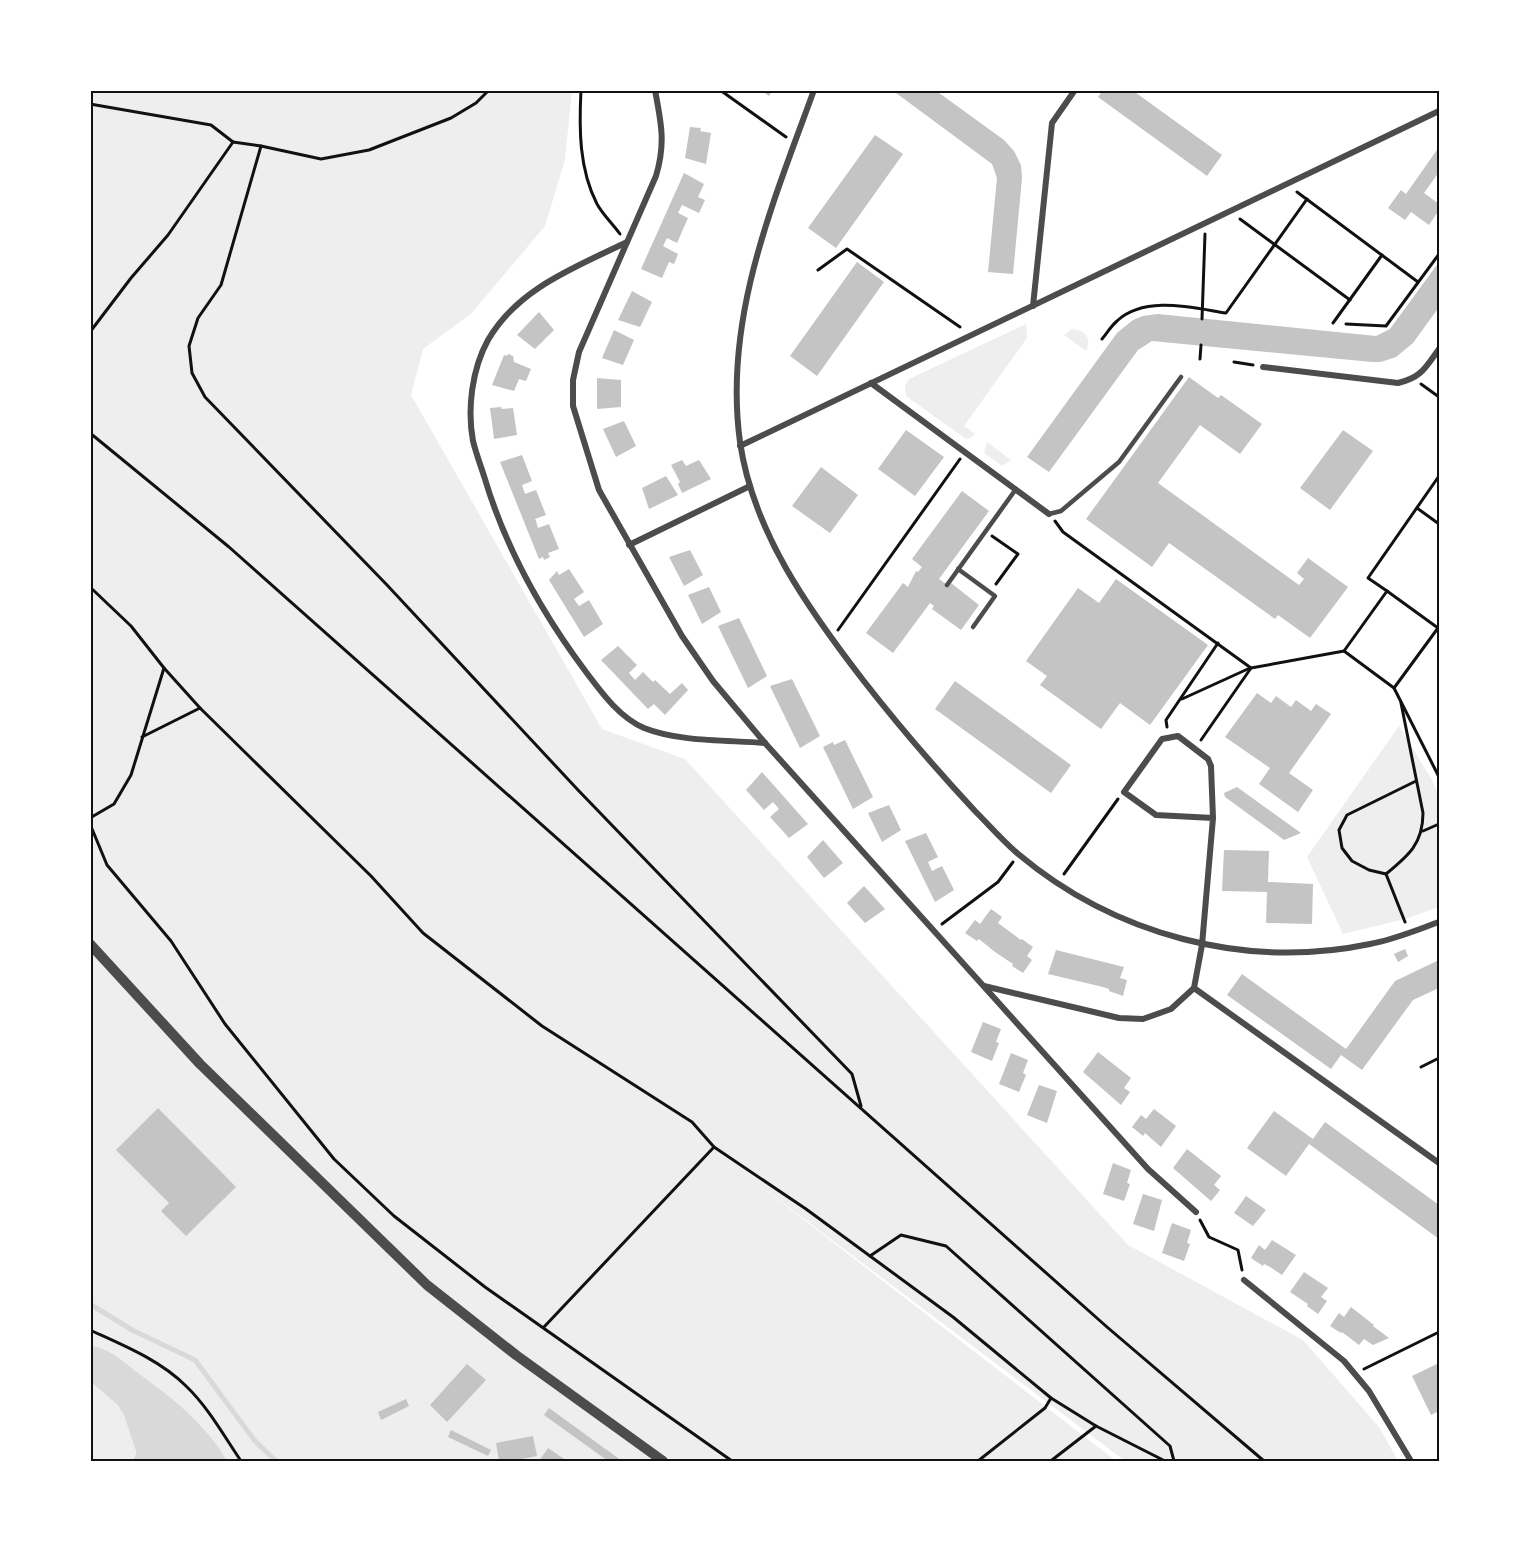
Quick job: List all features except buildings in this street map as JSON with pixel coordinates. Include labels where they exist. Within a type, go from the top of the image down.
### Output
[{"type":"street","points":[[656,90],[663,138],[662,159],[579,352],[573,380],[573,406],[599,490],[682,636],[712,681],[1148,1169],[1196,1212]]},
{"type":"street","points":[[814,90],[762,234],[745,300],[736,380],[740,446],[750,486],[768,535],[796,585],[831,638],[883,706],[950,784],[1019,854],[1058,883],[1111,913],[1171,937],[1202,945],[1253,952],[1343,949],[1374,944],[1439,922]]},
{"type":"street","points":[[1033,306],[1052,123],[1075,90]]},
{"type":"street","points":[[740,446],[1439,111]]},
{"type":"street","points":[[627,242],[556,277],[525,296],[504,316],[488,341],[475,374],[470,410],[473,441],[492,503],[512,552],[535,595],[571,652],[618,711],[642,727],[669,735],[765,743]]},
{"type":"street","points":[[1263,367],[1398,383],[1414,379],[1439,349]]},
{"type":"street","points":[[871,383],[1049,514]]},
{"type":"street","points":[[629,545],[750,486]]},
{"type":"street","points":[[983,986],[1119,1018],[1143,1019],[1171,1009],[1194,988],[1202,945],[1213,818],[1211,766],[1208,759],[1178,736],[1162,739],[1124,792],[1156,815],[1213,818]]},
{"type":"street","points":[[90,944],[200,1064],[427,1285],[516,1355],[663,1461]]},
{"type":"street","points":[[1194,988],[1439,1163]]},
{"type":"street","points":[[1244,1280],[1344,1361],[1369,1392],[1411,1461]]},
{"type":"lane","points":[[1049,514],[1061,511],[1119,462],[1181,377]]},
{"type":"lane","points":[[947,585],[1016,489]]},
{"type":"lane","points":[[958,569],[995,596],[973,627]]},
{"type":"path","points":[[90,104],[211,125],[233,142],[321,159],[369,150],[451,118],[476,103],[489,90]]},
{"type":"path","points":[[581,90],[579,120],[582,163],[598,205],[627,242]]},
{"type":"path","points":[[720,90],[795,143]]},
{"type":"path","points":[[90,332],[131,278],[168,235],[233,142]]},
{"type":"path","points":[[261,146],[221,285],[198,318],[189,346],[192,373],[205,397],[387,585],[586,799],[852,1074],[862,1108]]},
{"type":"path","points":[[1287,184],[1418,282]]},
{"type":"path","points":[[1102,339],[1117,320],[1138,309],[1163,305],[1226,313],[1307,199]]},
{"type":"path","points":[[1230,211],[1350,300]]},
{"type":"path","points":[[1202,318],[1205,223]]},
{"type":"path","points":[[819,270],[847,249],[972,335]]},
{"type":"path","points":[[1346,324],[1386,326],[1439,254]]},
{"type":"path","points":[[1333,323],[1382,255]]},
{"type":"path","points":[[1200,359],[1201,345]]},
{"type":"path","points":[[1234,362],[1249,364]]},
{"type":"path","points":[[1414,379],[1439,397]]},
{"type":"path","points":[[90,433],[229,547],[1107,1327],[1264,1461]]},
{"type":"path","points":[[831,638],[965,452]]},
{"type":"path","points":[[1394,688],[1438,628],[1368,578],[1439,476]]},
{"type":"path","points":[[1417,508],[1437,522],[1439,516]]},
{"type":"path","points":[[1049,514],[1063,532],[1251,668]]},
{"type":"path","points":[[986,531],[1018,554],[990,592]]},
{"type":"path","points":[[90,587],[130,626],[200,708],[371,876],[423,933],[542,1026],[692,1122],[714,1147],[806,1209],[953,1317],[1051,1398],[1096,1426],[1166,1461]]},
{"type":"path","points":[[1180,699],[1251,668],[1344,651],[1387,591]]},
{"type":"path","points":[[1169,738],[1166,720],[1218,644]]},
{"type":"path","points":[[1344,651],[1394,688],[1439,777]]},
{"type":"path","points":[[90,818],[114,804],[130,775],[164,668]]},
{"type":"path","points":[[1194,749],[1251,668]]},
{"type":"path","points":[[1400,699],[1423,813],[1423,831]]},
{"type":"path","points":[[142,737],[200,708]]},
{"type":"path","points":[[1386,874],[1369,870],[1352,861],[1342,848],[1339,830],[1347,815],[1416,781]]},
{"type":"path","points":[[1058,883],[1124,792]]},
{"type":"path","points":[[90,824],[107,865],[171,941],[225,1024],[334,1159],[394,1216],[485,1287],[732,1461]]},
{"type":"path","points":[[1386,874],[1404,859],[1423,831],[1439,824]]},
{"type":"path","points":[[933,930],[998,882],[1019,854]]},
{"type":"path","points":[[1386,874],[1410,932]]},
{"type":"path","points":[[1421,1067],[1439,1058]]},
{"type":"path","points":[[544,1327],[714,1147]]},
{"type":"path","points":[[1196,1212],[1209,1237],[1238,1250],[1244,1280]]},
{"type":"path","points":[[870,1256],[901,1235],[946,1246],[1170,1446],[1174,1461]]},
{"type":"path","points":[[90,1330],[170,1371],[188,1387],[242,1461]]},
{"type":"path","points":[[1355,1374],[1439,1332]]},
{"type":"path","points":[[978,1461],[1045,1408],[1051,1398]]},
{"type":"path","points":[[1052,1460],[1096,1426]]},
{"type":"shaded area","points":[[90,90],[572,90],[565,160],[545,226],[471,314],[423,349],[411,395],[602,729],[685,759],[1128,1245],[1303,1340],[1379,1427],[1398,1461],[1125,1461],[755,1182],[1116,1461],[90,1461]]},
{"type":"shaded area","points":[[1026,324],[1027,338],[964,426],[975,434],[970,438],[966,439],[906,396],[905,386],[909,379]]},
{"type":"shaded area","points":[[1071,329],[1086,335],[1088,346],[1086,351],[1064,335]]},
{"type":"shaded area","points":[[987,442],[1011,460],[1002,466],[984,453]]},
{"type":"shaded area","points":[[1399,726],[1432,780],[1439,796],[1439,907],[1405,919],[1343,934],[1307,857]]},
{"type":"shaded area","points":[[90,1346],[104,1349],[116,1356],[176,1402],[199,1423],[227,1461],[132,1461],[136,1451],[124,1415],[118,1405],[90,1381]]},
{"type":"waterway","points":[[90,1304],[132,1330],[195,1360],[255,1441],[276,1461]]}]
